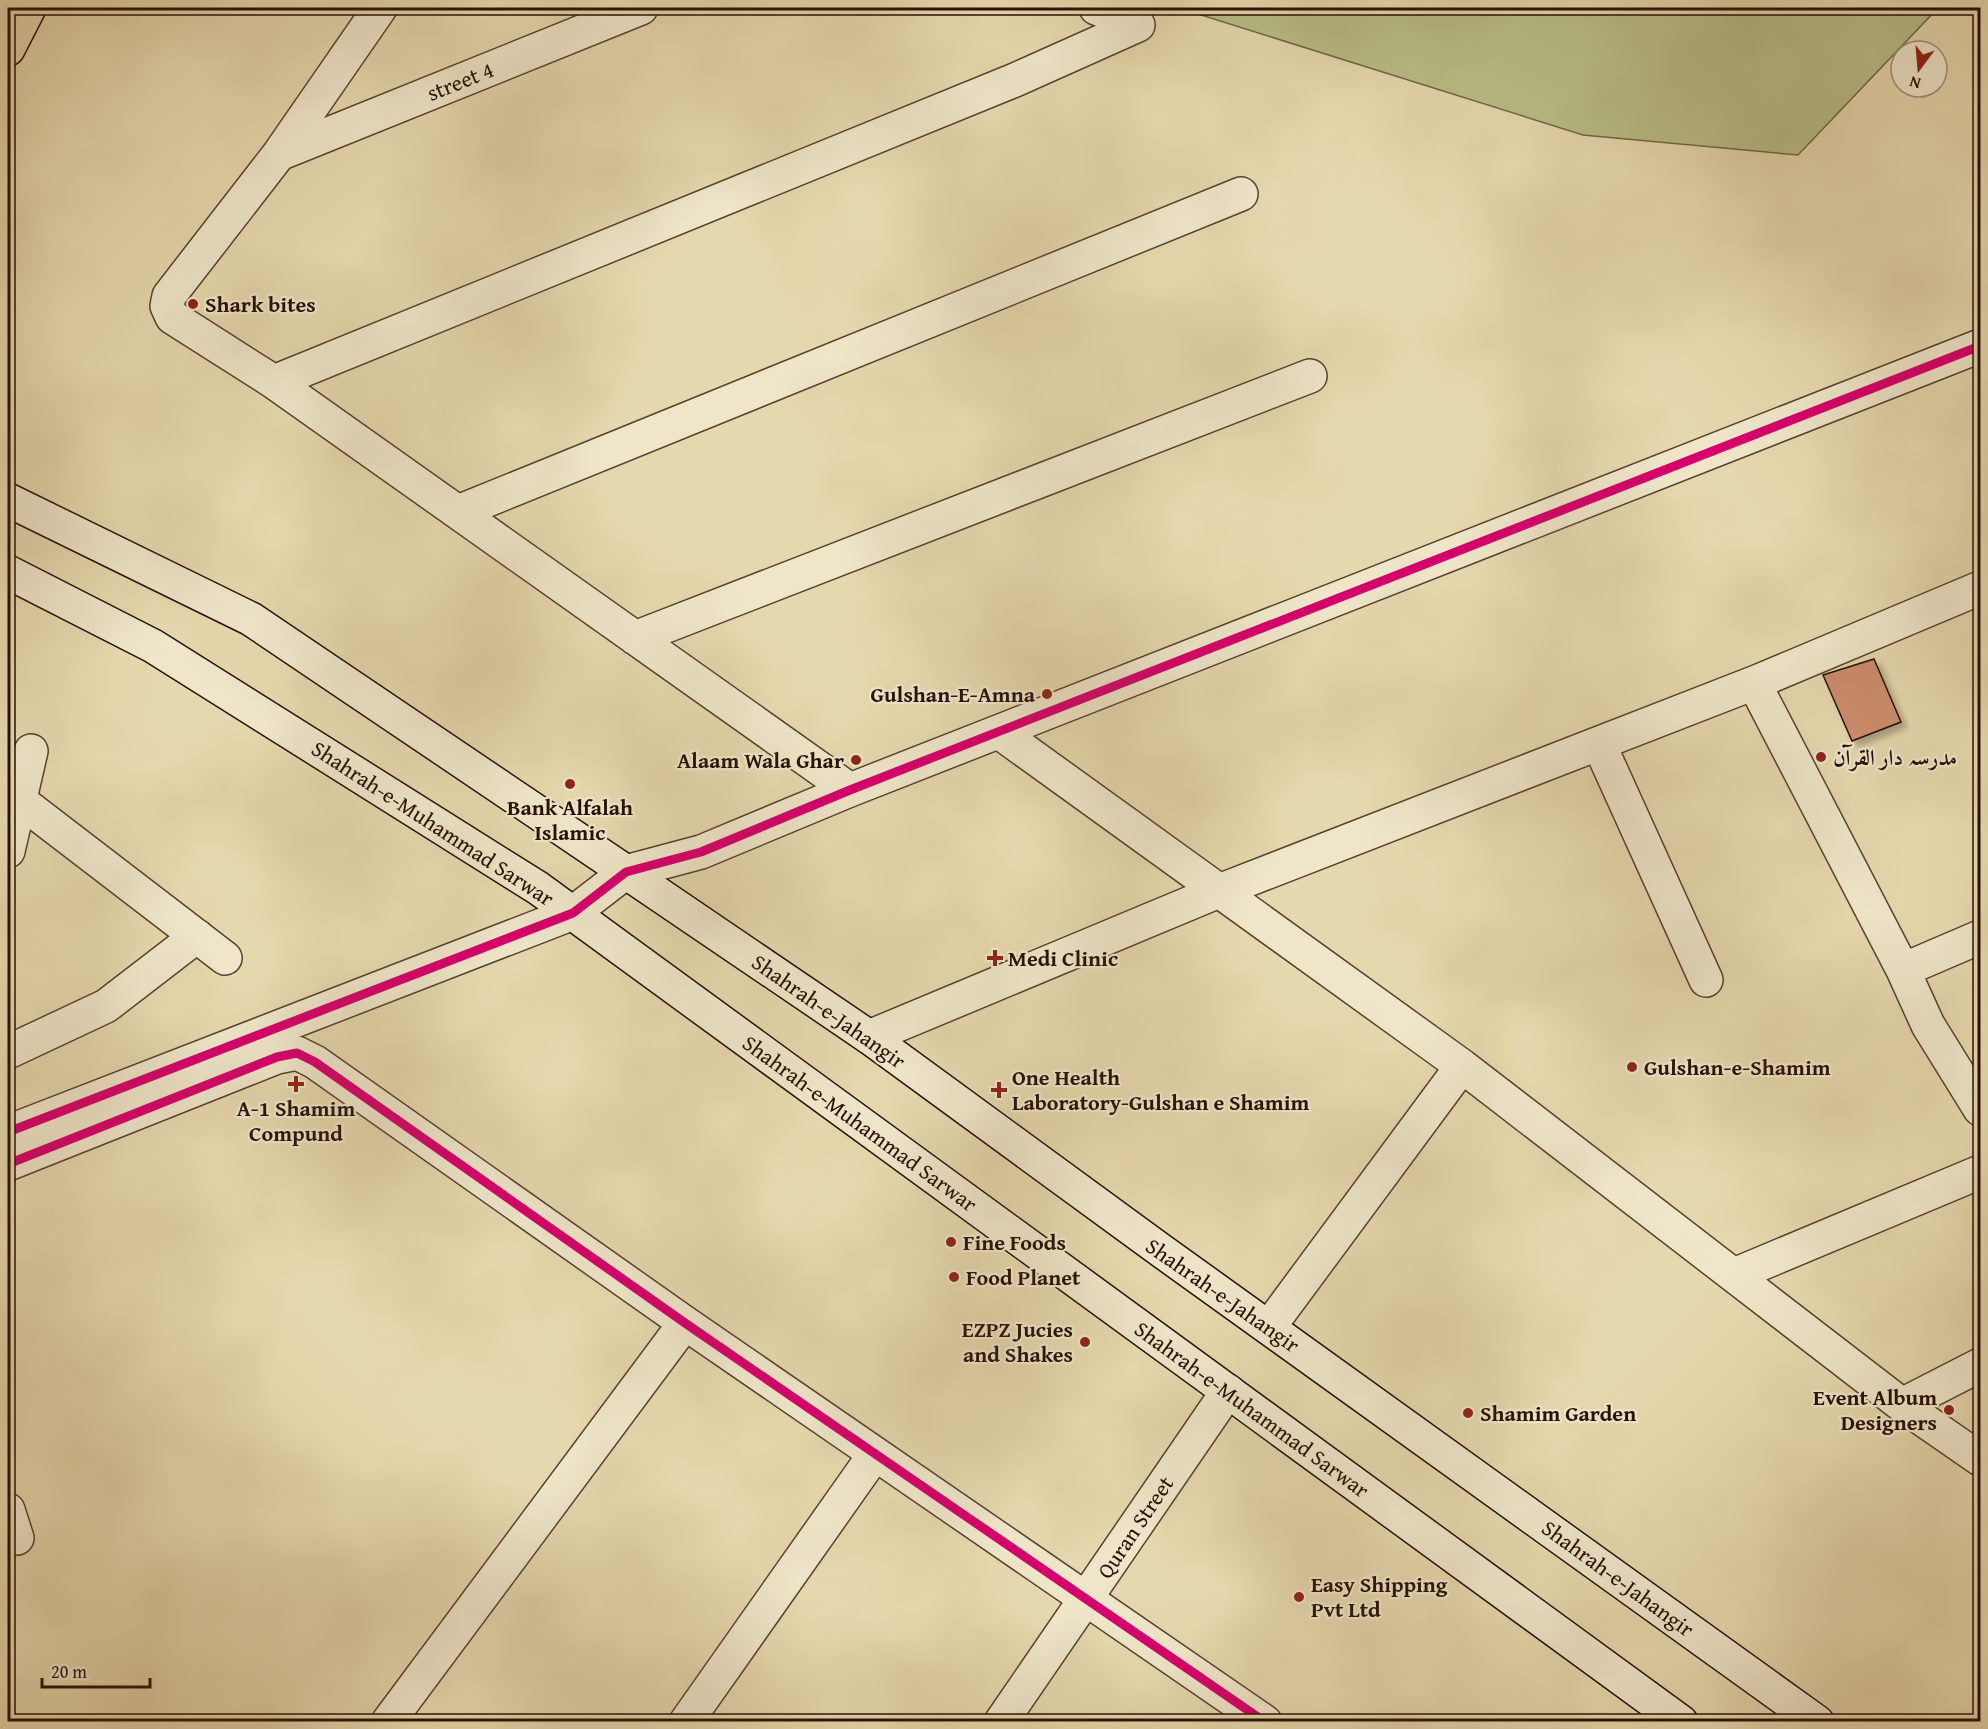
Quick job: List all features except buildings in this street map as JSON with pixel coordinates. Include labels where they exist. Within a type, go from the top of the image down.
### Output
[{"type":"highway","points":[[8,49],[29,8]]},
{"type":"street","points":[[380,8],[279,154],[169,296],[167,306],[172,317],[274,382],[850,790]]},
{"type":"street","name":"street 4","points":[[279,154],[641,8]]},
{"type":"street","points":[[274,382],[1015,80],[1138,25],[1096,8]]},
{"type":"street","points":[[458,512],[1241,194]]},
{"type":"street","points":[[8,1132],[573,913],[626,872],[701,852],[850,790],[1980,346]]},
{"type":"street","points":[[635,638],[1310,376]]},
{"type":"street","points":[[8,500],[251,619],[626,872]]},
{"type":"street","name":"Shahrah-e-Muhammad Sarwar","points":[[8,572],[153,646],[538,888],[1681,1722]]},
{"type":"street","points":[[869,1037],[1219,891],[1754,683],[1980,588]]},
{"type":"street","points":[[1754,683],[1903,970],[1928,1025],[1980,1109]]},
{"type":"street","points":[[999,732],[1462,1066],[1902,1405],[1980,1459]]},
{"type":"street","points":[[1599,744],[1706,980]]},
{"type":"street","points":[[8,851],[31,751]]},
{"type":"street","points":[[20,800],[225,958]]},
{"type":"street","name":"Shahrah-e-Jahangir","points":[[626,872],[869,1037],[1817,1722]]},
{"type":"street","points":[[8,1052],[106,1006],[197,936]]},
{"type":"street","points":[[1903,970],[1980,938]]},
{"type":"street","points":[[8,1164],[278,1057],[297,1053],[315,1062],[685,1323],[1265,1722]]},
{"type":"street","points":[[1269,1327],[1462,1066]]},
{"type":"street","points":[[1734,1275],[1980,1173]]},
{"type":"street","points":[[387,1722],[685,1323]]},
{"type":"street","points":[[1902,1405],[1980,1365]]},
{"type":"street","name":"Quran Street","points":[[1001,1722],[1228,1391]]},
{"type":"street","points":[[687,1722],[875,1454]]},
{"type":"green space","points":[[1179,8],[1938,8],[1908,39],[1889,39],[1889,59],[1798,155],[1583,135]]},
{"type":"cycle path","points":[[8,1132],[573,913],[626,872],[701,852],[850,790],[1980,346]]},
{"type":"cycle path","points":[[8,1164],[277,1057],[297,1053],[315,1062],[685,1323],[1265,1722]]},
{"type":"place","name":"Shark bites","points":[[193,304]]},
{"type":"place","name":"Gulshan-E-Amna","points":[[1047,694]]},
{"type":"place","name":"مدرسہ دار القرآن","points":[[1821,757]]},
{"type":"place","name":"Alaam Wala Ghar","points":[[856,760]]},
{"type":"place","name":"Bank Alfalah Islamic","points":[[570,784]]},
{"type":"place","name":"Medi Clinic","points":[[995,958]]},
{"type":"place","name":"Gulshan-e-Shamim","points":[[1632,1067]]},
{"type":"place","name":"A-1 Shamim Compund","points":[[296,1084]]},
{"type":"place","name":"One Health Laboratory-Gulshan e Shamim","points":[[999,1090]]},
{"type":"place","name":"Fine Foods","points":[[951,1242]]},
{"type":"place","name":"Food Planet","points":[[954,1277]]},
{"type":"place","name":"EZPZ Jucies and Shakes","points":[[1085,1342]]},
{"type":"place","name":"Event Album Designers","points":[[1949,1410]]},
{"type":"place","name":"Shamim Garden","points":[[1468,1413]]},
{"type":"place","name":"Easy Shipping Pvt Ltd","points":[[1299,1597]]}]
